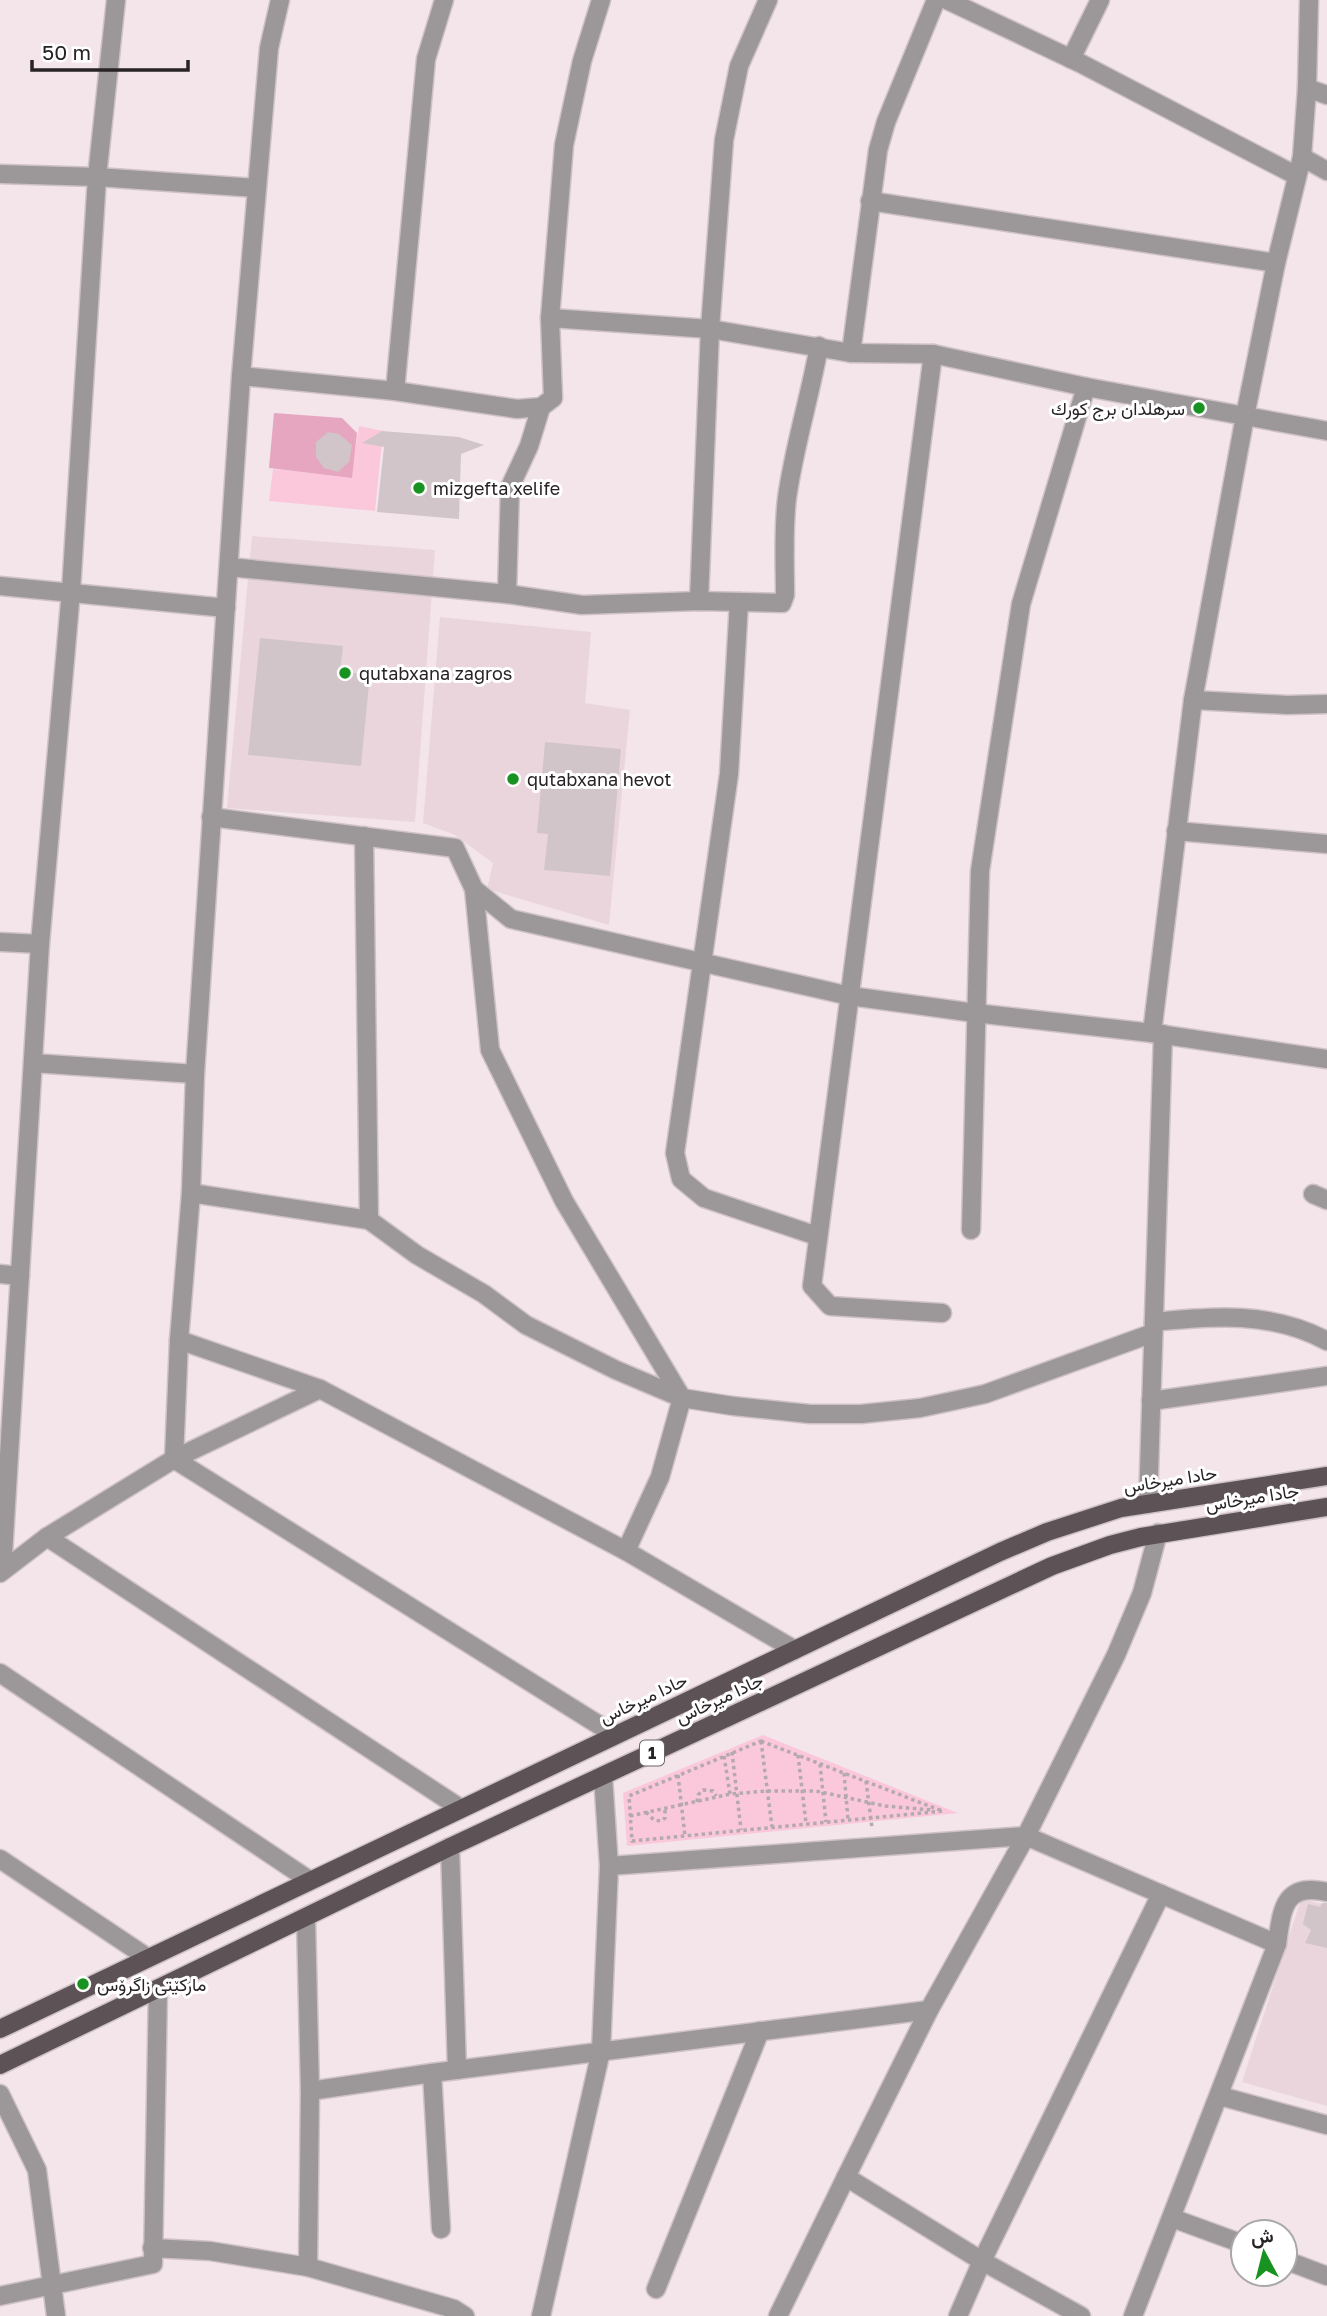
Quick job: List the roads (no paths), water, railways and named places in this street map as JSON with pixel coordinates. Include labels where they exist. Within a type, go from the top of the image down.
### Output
[{"type":"main road","name":"حادا ميرخاس","points":[[0,2029],[460,1808],[1046,1532],[1121,1508],[1327,1476]]},
{"type":"main road","name":"جادا ميرخاس","points":[[0,2065],[450,1847],[1052,1566],[1110,1545],[1158,1533],[1327,1507]]},
{"type":"street","points":[[1,1572],[40,944],[71,591],[97,177],[116,0]]},
{"type":"street","points":[[174,1459],[179,1340],[191,1194],[195,1074],[241,376],[270,48],[280,0]]},
{"type":"street","points":[[395,391],[426,59],[444,0]]},
{"type":"street","points":[[241,376],[395,391],[517,410],[541,407],[553,398],[550,318],[564,145],[582,61],[601,0]]},
{"type":"street","points":[[699,601],[710,328],[724,140],[739,66],[768,0]]},
{"type":"street","points":[[851,353],[878,150],[886,122],[936,0]]},
{"type":"street","points":[[947,0],[1071,59],[1297,176]]},
{"type":"street","points":[[1071,59],[1100,0]]},
{"type":"street","points":[[1148,1504],[1154,1328],[1157,1033],[1176,831],[1193,700],[1245,416],[1276,263],[1302,157],[1309,0]]},
{"type":"street","points":[[1307,88],[1327,95]]},
{"type":"street","points":[[1302,157],[1327,171]]},
{"type":"street","points":[[0,174],[97,177],[257,188]]},
{"type":"street","points":[[870,201],[1276,263]]},
{"type":"street","points":[[550,318],[710,328],[851,353],[933,354],[1086,387],[1327,431]]},
{"type":"street","points":[[229,567],[507,594],[582,605],[699,601],[782,603],[785,595],[787,501],[796,443],[811,391],[819,346]]},
{"type":"street","points":[[933,354],[812,1286],[830,1306],[942,1313]]},
{"type":"street","points":[[971,1230],[979,872],[1021,604],[1086,387]]},
{"type":"street","points":[[507,594],[510,487],[529,446],[541,407]]},
{"type":"street","points":[[0,586],[226,608]]},
{"type":"street","points":[[739,602],[729,774],[675,1153],[681,1179],[704,1198],[817,1236]]},
{"type":"street","points":[[1193,700],[1287,705],[1327,704]]},
{"type":"street","points":[[211,817],[455,848],[474,889],[490,1051],[564,1201],[682,1398],[660,1477],[626,1550]]},
{"type":"street","points":[[1176,831],[1327,844]]},
{"type":"street","points":[[364,836],[369,1220]]},
{"type":"street","points":[[474,889],[511,919],[701,960],[850,996],[1157,1033],[1327,1059]]},
{"type":"street","points":[[0,942],[40,944]]},
{"type":"street","points":[[33,1063],[195,1074]]},
{"type":"street","points":[[191,1194],[369,1220],[417,1255],[484,1294],[526,1325],[616,1370],[682,1398],[810,1414],[861,1414],[919,1408],[985,1394],[1154,1328],[1204,1317],[1242,1316],[1279,1322],[1327,1341]]},
{"type":"street","points":[[0,1274],[20,1276]]},
{"type":"street","points":[[179,1340],[320,1389],[626,1550],[795,1650]]},
{"type":"street","points":[[1151,1401],[1327,1376]]},
{"type":"street","points":[[1,1572],[47,1537],[174,1459],[320,1389]]},
{"type":"street","points":[[174,1459],[615,1735]]},
{"type":"street","points":[[778,2316],[929,2010],[1026,1836],[1116,1655],[1142,1593],[1158,1533]]},
{"type":"street","points":[[47,1537],[460,1808]]},
{"type":"street","points":[[0,1673],[309,1880]]},
{"type":"street","points":[[541,2316],[601,2051],[609,1866],[603,1776]]},
{"type":"street","points":[[609,1866],[1026,1836],[1277,1944]]},
{"type":"street","points":[[450,1847],[457,2070]]},
{"type":"street","points":[[0,1859],[148,1958]]},
{"type":"street","points":[[1133,2316],[1277,1944],[1282,1909],[1287,1900],[1303,1890],[1327,1892]]},
{"type":"street","points":[[958,2316],[982,2261],[1161,1894]]},
{"type":"street","points":[[306,1919],[310,2091],[308,2267]]},
{"type":"street","points":[[0,2296],[153,2264],[158,1989]]},
{"type":"street","points":[[310,2091],[929,2010]]},
{"type":"street","points":[[656,2289],[760,2031]]},
{"type":"street","points":[[432,2073],[441,2229]]},
{"type":"street","points":[[0,2094],[37,2170],[56,2316]]},
{"type":"street","points":[[1220,2095],[1327,2125]]},
{"type":"street","points":[[846,2177],[982,2261],[1081,2316]]},
{"type":"street","points":[[1172,2218],[1229,2239]]},
{"type":"street","points":[[152,2248],[210,2251],[308,2267],[454,2309],[465,2316]]},
{"type":"street","points":[[1299,2265],[1327,2276]]},
{"type":"place","name":"سرهلدان برج كورك","points":[[1199,408]]},
{"type":"place","name":"mizgefta xelife","points":[[419,488]]},
{"type":"place","name":"qutabxana zagros","points":[[345,673]]},
{"type":"place","name":"qutabxana hevot","points":[[513,779]]},
{"type":"place","name":"مارکێتی زاگرۆس","points":[[83,1984]]}]
